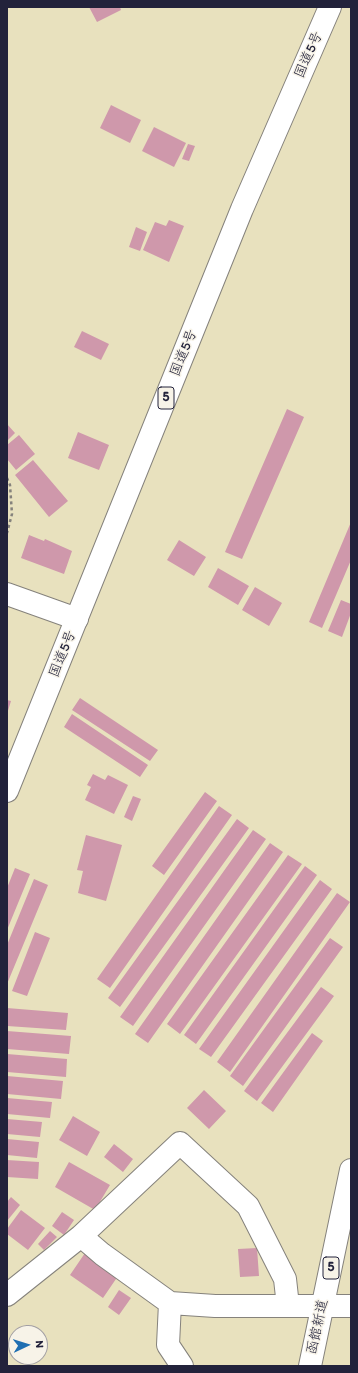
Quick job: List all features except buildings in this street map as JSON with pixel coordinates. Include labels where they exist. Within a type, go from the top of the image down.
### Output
[{"type":"main road","name":"国道5号","points":[[7,791],[242,209],[330,7]]},
{"type":"main road","points":[[7,594],[77,619]]},
{"type":"main road","points":[[7,1296],[81,1236],[180,1143],[248,1206],[285,1279],[288,1306]]},
{"type":"main road","name":"函館新道","points":[[310,1366],[351,1170]]},
{"type":"main road","points":[[81,1236],[102,1254],[170,1303],[215,1306],[351,1306]]},
{"type":"main road","points":[[170,1303],[168,1345],[182,1366]]},
{"type":"path","points":[[7,478],[10,485],[12,514],[7,533]]}]
